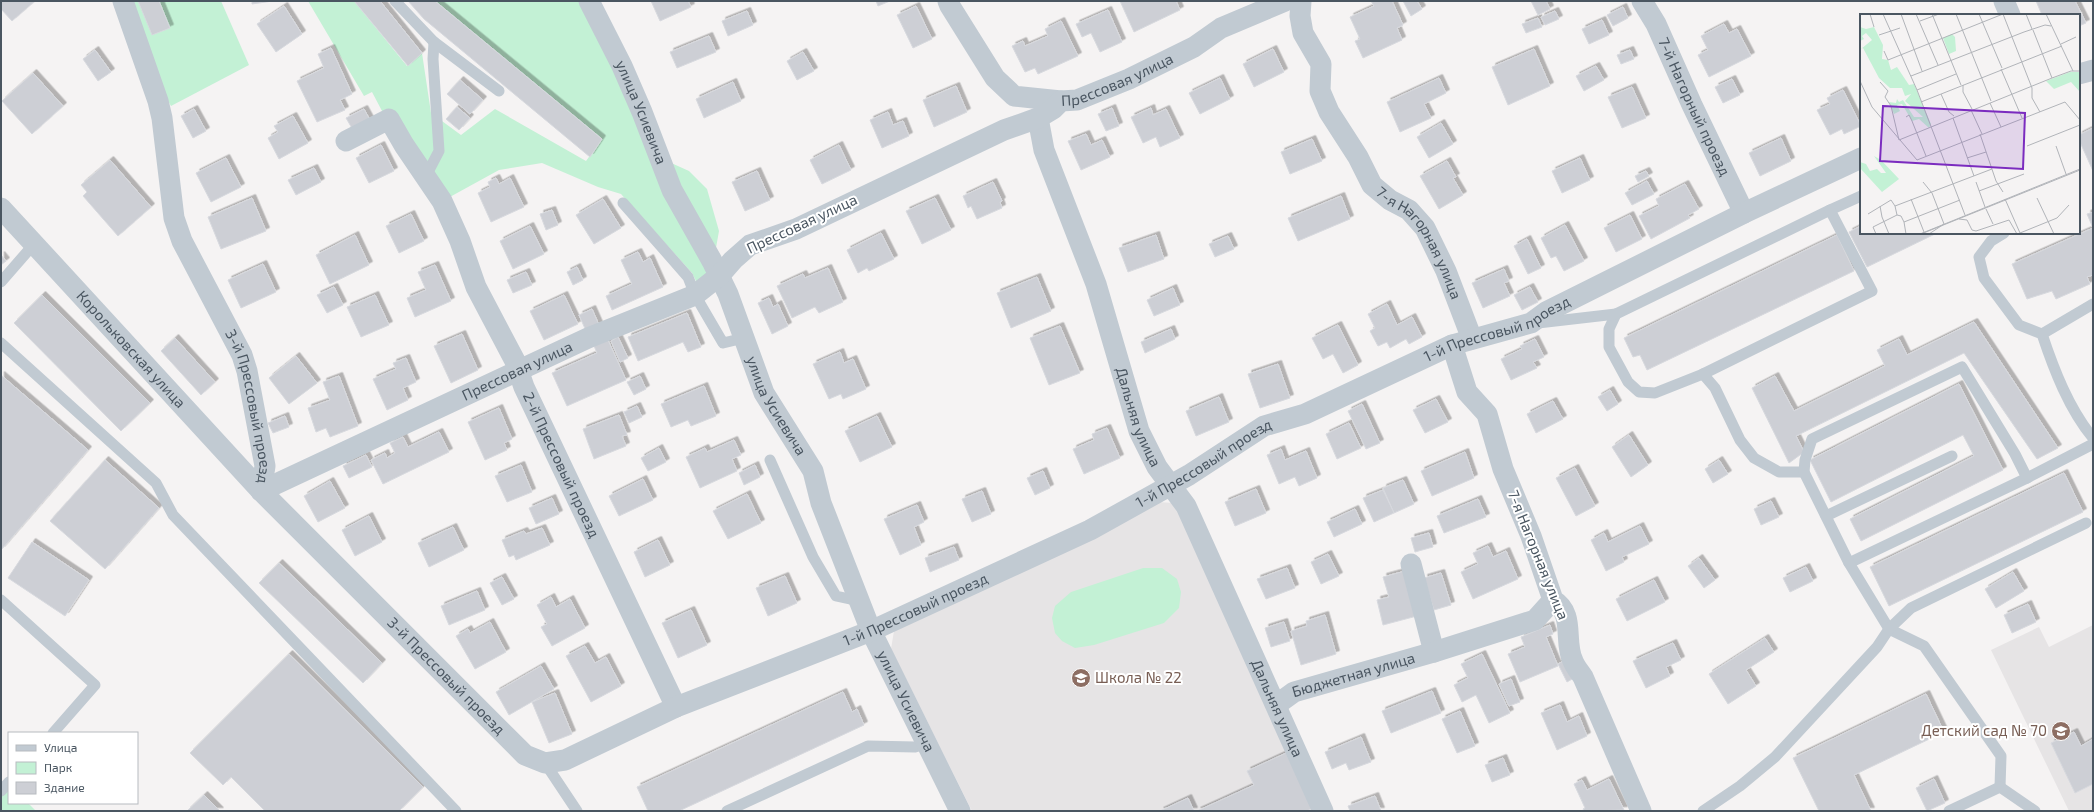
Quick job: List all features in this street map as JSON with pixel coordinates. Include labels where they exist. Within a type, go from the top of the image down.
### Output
[{"type":"street","name":"3-й Прессовый проезд","points":[[123,1],[154,88],[162,118],[174,218],[182,241],[242,355],[247,371],[266,466],[261,491],[525,755],[544,764]]},
{"type":"street","name":"улица Усиевича","points":[[589,1],[622,66],[642,112],[672,190],[719,276],[764,393],[813,471],[822,503],[871,631],[927,743],[954,809]]},
{"type":"street","points":[[948,1],[995,78],[1014,96],[1060,102]]},
{"type":"street","name":"Прессовая улица","points":[[261,491],[588,338],[695,294],[719,276],[733,260],[750,245],[796,228],[1004,130],[1038,118],[1053,109],[1060,102],[1077,100],[1129,79],[1194,47],[1221,28],[1285,1]]},
{"type":"street","name":"7-я Нагорная улица","points":[[1301,1],[1300,16],[1303,33],[1321,64],[1320,91],[1329,112],[1358,157],[1372,185],[1390,200],[1409,210],[1425,228],[1446,271],[1472,339]]},
{"type":"street","name":"7-й Нагорный проезд","points":[[1642,1],[1656,24],[1692,105],[1744,213]]},
{"type":"street","points":[[2004,1],[2010,14]]},
{"type":"street","points":[[2080,74],[2093,70]]},
{"type":"street","name":"Дальняя улица","points":[[1038,118],[1044,150],[1096,284],[1139,431],[1157,467],[1186,506],[1323,811]]},
{"type":"street","name":"2-й Прессовый проезд","points":[[346,141],[389,119],[404,145],[442,201],[460,241],[476,287],[515,361],[518,371],[676,707]]},
{"type":"street","name":"1-й Прессовый проезд","points":[[544,764],[565,760],[676,707],[871,631],[1090,530],[1170,485],[1264,426],[1305,414],[1452,345],[1531,323],[1546,312],[1744,213],[1860,158]]},
{"type":"street","name":"Корольковская улица","points":[[1,208],[261,491]]},
{"type":"street","name":"7-я Нагорная улица","points":[[1452,345],[1467,392],[1487,414],[1503,469],[1532,536],[1553,600],[1562,605],[1565,613],[1572,660],[1583,677],[1641,811]]},
{"type":"street","name":"Бюджетная улица","points":[[1411,564],[1434,652]]},
{"type":"street","name":"Бюджетная улица","points":[[1276,705],[1294,692],[1434,652],[1535,620],[1553,600]]},
{"type":"lane","points":[[395,1],[434,42],[499,91]]},
{"type":"lane","points":[[426,176],[439,151],[433,58],[434,42]]},
{"type":"lane","points":[[1531,323],[1616,314],[1860,196]]},
{"type":"lane","points":[[623,204],[688,277],[695,294],[723,343],[744,338]]},
{"type":"lane","points":[[1616,314],[1609,329],[1609,347],[1628,382],[1639,392],[1655,393],[1703,374],[1872,291],[1830,210]]},
{"type":"lane","points":[[2002,234],[1991,241],[1979,257],[1984,278],[2019,325],[2042,334],[2049,354],[2079,421],[2093,438]]},
{"type":"lane","points":[[1,282],[34,244]]},
{"type":"lane","points":[[2042,334],[2093,304]]},
{"type":"lane","points":[[1,343],[156,483],[173,514],[456,811]]},
{"type":"lane","points":[[2000,787],[2001,756],[1924,646],[1890,629],[1849,563],[1804,472],[1805,460],[1812,439],[1962,367],[2015,454],[2027,478]]},
{"type":"lane","points":[[1703,374],[1715,388],[1740,440],[1754,458],[1779,472],[1804,472]]},
{"type":"lane","points":[[1849,563],[2027,478],[2093,444]]},
{"type":"lane","points":[[1826,516],[1952,456]]},
{"type":"lane","points":[[770,460],[813,557],[836,596],[859,601]]},
{"type":"lane","points":[[1703,811],[1740,786],[1775,757],[1876,647],[1890,629],[1911,608],[2086,523]]},
{"type":"lane","points":[[1,600],[95,685],[54,732]]},
{"type":"lane","points":[[727,811],[868,746],[914,747],[927,743]]},
{"type":"lane","points":[[544,764],[577,811]]},
{"type":"lane","points":[[1,791],[8,783]]},
{"type":"lane","points":[[1949,811],[2000,787]]},
{"type":"lane","points":[[2000,787],[2034,811]]},
{"type":"shaded area","name":"Школа № 22","points":[[1158,502],[1173,503],[1183,510],[1315,811],[972,811],[891,649],[894,631]]},
{"type":"shaded area","name":"Детский сад № 70","points":[[2093,625],[2093,811],[2069,811],[1991,650],[2039,627],[2049,647]]},
{"type":"green space","points":[[130,1],[221,1],[249,65],[171,106],[160,86]]},
{"type":"green space","points":[[308,1],[354,1],[407,66],[422,53],[431,113],[461,135],[495,109],[586,161],[602,139],[435,1],[581,1],[669,162],[689,171],[707,189],[719,231],[711,276],[697,283],[692,273],[621,194],[598,187],[542,163],[499,170],[448,198],[391,128],[372,92],[364,96]]},
{"type":"green space","points":[[1143,568],[1162,568],[1177,579],[1181,592],[1179,608],[1164,623],[1094,645],[1075,648],[1062,641],[1055,633],[1052,618],[1055,606],[1071,592]]},
{"type":"green space","points":[[1,790],[8,792],[8,804],[29,804],[36,811],[1,811]]},
{"type":"building","points":[[1,1],[35,1],[12,21],[1,9]]},
{"type":"building","points":[[138,1],[159,1],[170,28],[152,35]]},
{"type":"building","points":[[252,1],[273,1],[252,4]]},
{"type":"building","points":[[354,1],[380,1],[422,53],[408,66]]},
{"type":"building","points":[[408,1],[435,1],[602,139],[590,157],[424,19]]},
{"type":"building","points":[[651,1],[688,1],[691,7],[660,21]]},
{"type":"building","points":[[876,1],[890,1],[878,6]]},
{"type":"building","points":[[1120,1],[1176,1],[1180,10],[1134,32]]},
{"type":"building","points":[[1371,1],[1392,1],[1403,25],[1397,28],[1402,40],[1363,58],[1355,41],[1360,39],[1350,17],[1374,6]]},
{"type":"building","points":[[1403,1],[1417,1],[1422,9],[1411,16]]},
{"type":"building","points":[[1531,1],[1546,1],[1550,9],[1538,15]]},
{"type":"building","points":[[2036,1],[2075,1],[2086,23],[2080,26],[2080,14],[2042,14]]},
{"type":"building","points":[[284,6],[302,34],[276,52],[257,24]]},
{"type":"building","points":[[916,6],[932,39],[913,48],[897,15]]},
{"type":"building","points":[[1623,7],[1628,18],[1613,26],[1607,15]]},
{"type":"building","points":[[1108,10],[1122,42],[1100,52],[1091,33],[1082,37],[1076,24]]},
{"type":"building","points":[[747,11],[753,25],[728,36],[722,21]]},
{"type":"building","points":[[1555,11],[1559,19],[1545,25],[1541,17]]},
{"type":"building","points":[[1538,18],[1542,27],[1526,33],[1522,24]]},
{"type":"building","points":[[1602,20],[1609,35],[1589,44],[1582,29]]},
{"type":"building","points":[[1061,21],[1078,56],[1038,74],[1035,68],[1025,72],[1012,46],[1023,41],[1025,46],[1048,36],[1045,29]]},
{"type":"building","points":[[1724,24],[1729,33],[1737,29],[1751,56],[1709,77],[1698,55],[1708,50],[1701,36]]},
{"type":"building","points":[[709,36],[716,52],[677,68],[670,52]]},
{"type":"building","points":[[331,48],[352,94],[340,100],[345,110],[317,122],[297,81],[324,68],[318,54]]},
{"type":"building","points":[[1273,49],[1284,72],[1254,87],[1243,64]]},
{"type":"building","points":[[1534,49],[1550,86],[1508,105],[1492,67]]},
{"type":"building","points":[[95,50],[111,72],[98,81],[83,59]]},
{"type":"building","points":[[1630,50],[1634,59],[1621,64],[1617,55]]},
{"type":"building","points":[[803,52],[814,71],[797,80],[787,61]]},
{"type":"building","points":[[1596,66],[1604,80],[1584,91],[1576,76]]},
{"type":"building","points":[[33,73],[63,106],[32,134],[2,101]]},
{"type":"building","points":[[1220,78],[1230,99],[1200,114],[1189,93]]},
{"type":"building","points":[[1439,78],[1446,93],[1424,104],[1431,118],[1400,132],[1387,102]]},
{"type":"building","points":[[1732,79],[1740,95],[1723,103],[1715,87]]},
{"type":"building","points":[[460,80],[483,100],[470,114],[447,94]]},
{"type":"building","points":[[733,82],[741,101],[704,118],[696,99]]},
{"type":"building","points":[[956,86],[967,112],[934,127],[923,100]]},
{"type":"building","points":[[1632,87],[1646,118],[1622,128],[1608,97]]},
{"type":"building","points":[[1843,90],[1860,126],[1844,134],[1842,129],[1830,135],[1817,110],[1830,104],[1827,98]]},
{"type":"building","points":[[457,107],[470,118],[459,130],[446,119]]},
{"type":"building","points":[[1112,108],[1119,126],[1106,131],[1098,114]]},
{"type":"building","points":[[1151,108],[1153,115],[1166,109],[1180,138],[1160,147],[1156,137],[1143,143],[1131,117]]},
{"type":"building","points":[[194,109],[206,131],[193,138],[181,116]]},
{"type":"building","points":[[364,109],[370,120],[353,130],[346,118]]},
{"type":"building","points":[[888,112],[893,125],[903,121],[909,136],[882,148],[870,120]]},
{"type":"building","points":[[293,116],[308,143],[279,159],[268,138],[278,132],[274,126]]},
{"type":"building","points":[[1441,123],[1453,144],[1429,158],[1417,137]]},
{"type":"building","points":[[2093,128],[2093,171],[2080,142],[2080,134]]},
{"type":"building","points":[[1086,134],[1091,145],[1102,140],[1110,157],[1081,170],[1068,141]]},
{"type":"building","points":[[1781,138],[1791,161],[1760,176],[1749,153]]},
{"type":"building","points":[[1312,139],[1322,161],[1290,174],[1281,152]]},
{"type":"building","points":[[381,145],[394,171],[369,183],[356,158]]},
{"type":"building","points":[[839,145],[851,170],[822,184],[810,160]]},
{"type":"building","points":[[226,158],[241,187],[211,202],[196,173]]},
{"type":"building","points":[[1580,158],[1590,180],[1562,193],[1552,171]]},
{"type":"building","points":[[110,160],[151,207],[118,236],[83,196],[87,192],[81,185]]},
{"type":"building","points":[[1447,161],[1456,177],[1453,178],[1463,195],[1439,209],[1420,176]]},
{"type":"building","points":[[314,168],[321,182],[296,195],[288,180]]},
{"type":"building","points":[[757,171],[770,200],[745,211],[732,182]]},
{"type":"building","points":[[1646,171],[1649,176],[1638,182],[1635,176]]},
{"type":"building","points":[[496,178],[499,184],[510,178],[524,207],[491,222],[478,193],[490,187],[488,182]]},
{"type":"building","points":[[1647,181],[1654,194],[1632,205],[1625,193]]},
{"type":"building","points":[[993,182],[1002,201],[1000,202],[1002,208],[977,219],[971,206],[968,208],[963,196]]},
{"type":"building","points":[[1685,184],[1699,209],[1688,215],[1690,218],[1651,239],[1639,216],[1659,206],[1656,199]]},
{"type":"building","points":[[1341,196],[1350,219],[1298,241],[1288,218]]},
{"type":"building","points":[[252,198],[266,231],[221,249],[208,217]]},
{"type":"building","points":[[935,198],[951,230],[922,244],[906,211]]},
{"type":"building","points":[[603,199],[621,228],[594,244],[576,215]]},
{"type":"building","points":[[552,210],[558,225],[546,230],[540,214]]},
{"type":"building","points":[[2093,212],[2093,228],[2087,214]]},
{"type":"building","points":[[411,214],[424,241],[399,253],[386,226]]},
{"type":"building","points":[[1630,215],[1642,239],[1616,252],[1604,228]]},
{"type":"building","points":[[1565,225],[1584,261],[1564,271],[1556,256],[1551,258],[1541,238]]},
{"type":"building","points":[[530,226],[544,254],[513,269],[500,241]]},
{"type":"building","points":[[1860,226],[1860,234],[1935,234],[1867,267],[1849,232]]},
{"type":"building","points":[[2093,228],[2093,275],[2087,277],[2090,284],[2056,299],[2052,291],[2027,299],[2012,264]]},
{"type":"building","points":[[881,233],[894,259],[869,271],[867,268],[858,273],[847,250]]},
{"type":"building","points":[[355,235],[369,265],[330,284],[316,255]]},
{"type":"building","points":[[1156,235],[1164,259],[1128,272],[1119,248]]},
{"type":"building","points":[[1837,235],[1854,271],[1647,370],[1640,355],[1633,357],[1624,338]]},
{"type":"building","points":[[1228,236],[1234,249],[1215,257],[1209,244]]},
{"type":"building","points":[[1527,239],[1541,268],[1528,274],[1514,246]]},
{"type":"building","points":[[638,252],[643,262],[650,258],[663,287],[612,310],[606,296],[632,284],[621,260]]},
{"type":"building","points":[[1,255],[6,261],[1,265]]},
{"type":"building","points":[[263,264],[276,292],[241,308],[228,280]]},
{"type":"building","points":[[435,265],[451,301],[415,317],[407,298],[426,290],[418,272]]},
{"type":"building","points":[[577,267],[583,280],[573,285],[567,272]]},
{"type":"building","points":[[828,268],[843,302],[819,313],[815,307],[792,318],[777,286],[803,274],[805,278]]},
{"type":"building","points":[[1504,269],[1509,281],[1504,283],[1510,296],[1483,308],[1472,283]]},
{"type":"building","points":[[526,272],[532,285],[513,293],[507,280]]},
{"type":"building","points":[[1037,277],[1051,311],[1011,328],[997,293]]},
{"type":"building","points":[[334,287],[343,305],[327,313],[317,295]]},
{"type":"building","points":[[1530,287],[1538,302],[1522,310],[1514,295]]},
{"type":"building","points":[[1173,288],[1180,305],[1154,316],[1147,300]]},
{"type":"building","points":[[42,295],[150,403],[121,431],[14,323]]},
{"type":"building","points":[[375,295],[389,325],[361,337],[347,307]]},
{"type":"building","points":[[564,295],[578,324],[544,340],[530,311]]},
{"type":"building","points":[[769,298],[773,307],[778,304],[788,326],[772,334],[758,303]]},
{"type":"building","points":[[1387,304],[1397,325],[1412,317],[1422,337],[1409,344],[1406,339],[1390,348],[1387,342],[1378,346],[1370,331],[1375,328],[1368,314]]},
{"type":"building","points":[[592,309],[599,325],[586,331],[579,315]]},
{"type":"building","points":[[687,313],[701,347],[688,352],[683,342],[638,361],[628,337]]},
{"type":"building","points":[[1974,322],[2058,448],[2037,459],[1964,353],[1796,436],[1804,452],[1789,463],[1752,388],[1775,376],[1794,411],[1885,366],[1877,350],[1899,339],[1907,355]]},
{"type":"building","points":[[1338,325],[1358,365],[1343,373],[1333,354],[1323,359],[1312,338]]},
{"type":"building","points":[[1060,326],[1080,373],[1049,385],[1030,338]]},
{"type":"building","points":[[1171,329],[1175,339],[1145,353],[1141,342]]},
{"type":"building","points":[[462,334],[478,370],[451,383],[434,346]]},
{"type":"building","points":[[618,337],[628,358],[620,362],[611,341]]},
{"type":"building","points":[[175,338],[215,382],[201,395],[161,351]]},
{"type":"building","points":[[1535,339],[1544,357],[1533,362],[1537,368],[1511,380],[1501,359],[1522,349],[1520,346]]},
{"type":"building","points":[[608,340],[626,380],[567,406],[552,373],[597,353],[594,346]]},
{"type":"building","points":[[840,352],[844,363],[853,359],[866,389],[843,399],[841,394],[829,399],[813,364]]},
{"type":"building","points":[[296,356],[317,383],[289,404],[269,378]]},
{"type":"building","points":[[406,358],[416,382],[403,388],[408,400],[387,410],[373,379],[396,369],[393,363]]},
{"type":"building","points":[[1278,364],[1290,398],[1260,408],[1248,374]]},
{"type":"building","points":[[1,375],[88,450],[1,550]]},
{"type":"building","points":[[339,376],[358,426],[330,437],[326,428],[316,432],[308,408],[330,400],[323,382]]},
{"type":"building","points":[[640,376],[646,389],[634,395],[627,382]]},
{"type":"building","points":[[1959,384],[2003,470],[1861,541],[1850,519],[1974,456],[1963,435],[1831,502],[1810,460]]},
{"type":"building","points":[[704,386],[716,416],[691,426],[688,420],[671,427],[661,404]]},
{"type":"building","points":[[1610,390],[1618,404],[1607,411],[1598,397]]},
{"type":"building","points":[[1219,397],[1229,422],[1196,436],[1186,411]]},
{"type":"building","points":[[1436,399],[1448,422],[1425,433],[1413,410]]},
{"type":"building","points":[[1553,401],[1563,419],[1536,433],[1527,414]]},
{"type":"building","points":[[1362,404],[1380,443],[1366,449],[1348,411]]},
{"type":"building","points":[[637,406],[642,417],[629,423],[624,412]]},
{"type":"building","points":[[499,408],[512,439],[504,443],[507,450],[485,460],[468,422]]},
{"type":"building","points":[[619,415],[627,435],[622,436],[626,446],[594,459],[583,429]]},
{"type":"building","points":[[285,416],[289,427],[273,433],[268,423]]},
{"type":"building","points":[[877,416],[892,447],[860,462],[845,431]]},
{"type":"building","points":[[1349,423],[1361,448],[1337,459],[1326,434]]},
{"type":"building","points":[[1107,428],[1120,458],[1084,474],[1073,449],[1094,440],[1092,434]]},
{"type":"building","points":[[439,432],[449,452],[383,484],[371,460],[385,453],[387,458],[395,453],[390,443],[403,437],[408,447]]},
{"type":"building","points":[[1629,435],[1648,465],[1631,477],[1612,447]]},
{"type":"building","points":[[734,440],[741,455],[732,459],[737,471],[700,488],[686,457],[705,448],[707,452]]},
{"type":"building","points":[[659,448],[666,462],[648,471],[641,458]]},
{"type":"building","points":[[1281,449],[1285,460],[1306,451],[1317,478],[1299,486],[1295,477],[1279,484],[1267,455]]},
{"type":"building","points":[[1465,452],[1474,478],[1432,496],[1421,471]]},
{"type":"building","points":[[366,455],[372,467],[349,478],[343,466]]},
{"type":"building","points":[[105,460],[159,508],[105,569],[50,521]]},
{"type":"building","points":[[1719,460],[1728,474],[1713,483],[1705,469]]},
{"type":"building","points":[[521,465],[532,492],[507,502],[495,476]]},
{"type":"building","points":[[755,465],[760,477],[744,485],[739,473]]},
{"type":"building","points":[[1575,468],[1595,506],[1576,516],[1556,478]]},
{"type":"building","points":[[1043,471],[1050,488],[1035,495],[1027,478]]},
{"type":"building","points":[[2064,473],[2083,512],[1889,606],[1870,567]]},
{"type":"building","points":[[643,479],[653,500],[619,516],[609,496]]},
{"type":"building","points":[[1403,480],[1414,504],[1394,513],[1383,488]]},
{"type":"building","points":[[330,481],[345,508],[318,522],[304,496]]},
{"type":"building","points":[[1256,489],[1266,513],[1235,526],[1225,502]]},
{"type":"building","points":[[1383,490],[1394,513],[1374,522],[1363,498]]},
{"type":"building","points":[[982,491],[991,514],[972,522],[962,499]]},
{"type":"building","points":[[747,494],[761,523],[728,539],[713,511]]},
{"type":"building","points":[[552,498],[559,514],[536,524],[529,508]]},
{"type":"building","points":[[1478,499],[1486,517],[1444,533],[1437,516]]},
{"type":"building","points":[[1771,501],[1779,517],[1761,525],[1754,509]]},
{"type":"building","points":[[917,505],[924,522],[914,527],[921,545],[900,555],[884,519]]},
{"type":"building","points":[[1355,509],[1362,524],[1334,537],[1327,522]]},
{"type":"building","points":[[369,516],[382,542],[355,556],[342,530]]},
{"type":"building","points":[[1640,526],[1649,544],[1622,557],[1624,562],[1606,571],[1591,540],[1604,533],[1608,542]]},
{"type":"building","points":[[453,527],[464,550],[429,567],[418,543]]},
{"type":"building","points":[[542,528],[550,545],[516,560],[514,555],[509,557],[502,540],[524,531],[526,534]]},
{"type":"building","points":[[1429,533],[1433,547],[1415,552],[1411,538]]},
{"type":"building","points":[[658,540],[670,565],[645,577],[634,552]]},
{"type":"building","points":[[32,542],[89,580],[65,616],[8,578]]},
{"type":"building","points":[[1488,546],[1493,557],[1506,551],[1518,579],[1473,599],[1461,572],[1478,564],[1473,553]]},
{"type":"building","points":[[954,547],[959,560],[930,572],[925,558]]},
{"type":"building","points":[[1328,554],[1339,576],[1321,584],[1311,562]]},
{"type":"building","points":[[1699,558],[1715,580],[1704,588],[1688,566]]},
{"type":"building","points":[[279,563],[382,663],[363,683],[259,583]]},
{"type":"building","points":[[1806,567],[1813,581],[1790,592],[1783,578]]},
{"type":"building","points":[[1287,568],[1295,588],[1266,599],[1257,579]]},
{"type":"building","points":[[1405,571],[1417,616],[1383,625],[1377,600],[1389,597],[1383,577]]},
{"type":"building","points":[[2013,572],[2024,591],[1996,608],[1985,589]]},
{"type":"building","points":[[1441,573],[1451,605],[1434,610],[1424,578]]},
{"type":"building","points":[[785,576],[797,603],[768,616],[756,588]]},
{"type":"building","points":[[502,577],[514,599],[502,605],[490,583]]},
{"type":"building","points":[[1654,580],[1665,602],[1627,621],[1616,599]]},
{"type":"building","points":[[477,591],[485,610],[449,625],[441,606]]},
{"type":"building","points":[[551,597],[556,607],[570,599],[585,628],[552,646],[541,627],[547,624],[537,605]]},
{"type":"building","points":[[2028,604],[2036,622],[2012,633],[2004,615]]},
{"type":"building","points":[[691,610],[707,645],[678,658],[662,623]]},
{"type":"building","points":[[1325,615],[1336,654],[1301,665],[1291,631],[1307,626],[1306,621]]},
{"type":"building","points":[[490,622],[506,652],[475,669],[456,636],[468,629],[470,633]]},
{"type":"building","points":[[1284,622],[1290,641],[1271,647],[1265,628]]},
{"type":"building","points":[[1550,625],[1553,634],[1546,637],[1558,666],[1520,682],[1508,654],[1525,647],[1521,637]]},
{"type":"building","points":[[1765,638],[1774,652],[1746,670],[1756,686],[1728,704],[1709,674]]},
{"type":"building","points":[[1673,643],[1681,660],[1666,667],[1670,676],[1646,688],[1633,661]]},
{"type":"building","points":[[585,646],[595,663],[606,657],[621,686],[591,702],[566,656]]},
{"type":"building","points":[[289,654],[423,787],[399,811],[265,811],[231,777],[223,785],[190,753]]},
{"type":"building","points":[[1482,654],[1510,713],[1489,723],[1476,695],[1462,702],[1454,685],[1468,678],[1461,664]]},
{"type":"building","points":[[1565,660],[1574,678],[1567,682],[1558,664]]},
{"type":"building","points":[[541,666],[554,689],[509,715],[496,692]]},
{"type":"building","points":[[1511,679],[1520,702],[1509,706],[1499,684]]},
{"type":"building","points":[[1432,691],[1441,713],[1391,733],[1382,711]]},
{"type":"building","points":[[843,692],[852,712],[857,709],[864,725],[679,811],[648,811],[637,787]]},
{"type":"building","points":[[555,693],[572,734],[549,743],[532,702]]},
{"type":"building","points":[[1926,694],[1944,732],[1854,775],[1871,811],[1819,811],[1793,758]]},
{"type":"building","points":[[1560,705],[1567,722],[1579,716],[1587,736],[1557,750],[1541,713]]},
{"type":"building","points":[[1460,711],[1475,746],[1457,753],[1442,719]]},
{"type":"building","points":[[2074,732],[2081,746],[2093,739],[2093,784],[2075,793],[2051,743]]},
{"type":"building","points":[[1361,737],[1371,762],[1349,770],[1346,763],[1332,769],[1325,752]]},
{"type":"building","points":[[1286,753],[1313,808],[1307,811],[1197,811],[1254,785],[1247,771]]},
{"type":"building","points":[[1503,758],[1510,775],[1492,782],[1485,765]]},
{"type":"building","points":[[1609,779],[1624,810],[1584,811],[1583,809],[1585,808],[1574,784],[1582,780],[1587,790]]},
{"type":"building","points":[[1934,779],[1945,803],[1927,811],[1916,788]]},
{"type":"building","points":[[204,795],[220,811],[187,811]]},
{"type":"building","points":[[1375,796],[1381,811],[1350,811],[1348,806]]},
{"type":"building","points":[[1188,798],[1194,811],[1160,811]]},
{"type":"place","name":"Школа № 22","points":[[1081,678]]},
{"type":"place","name":"Детский сад № 70","points":[[2061,731]]}]
